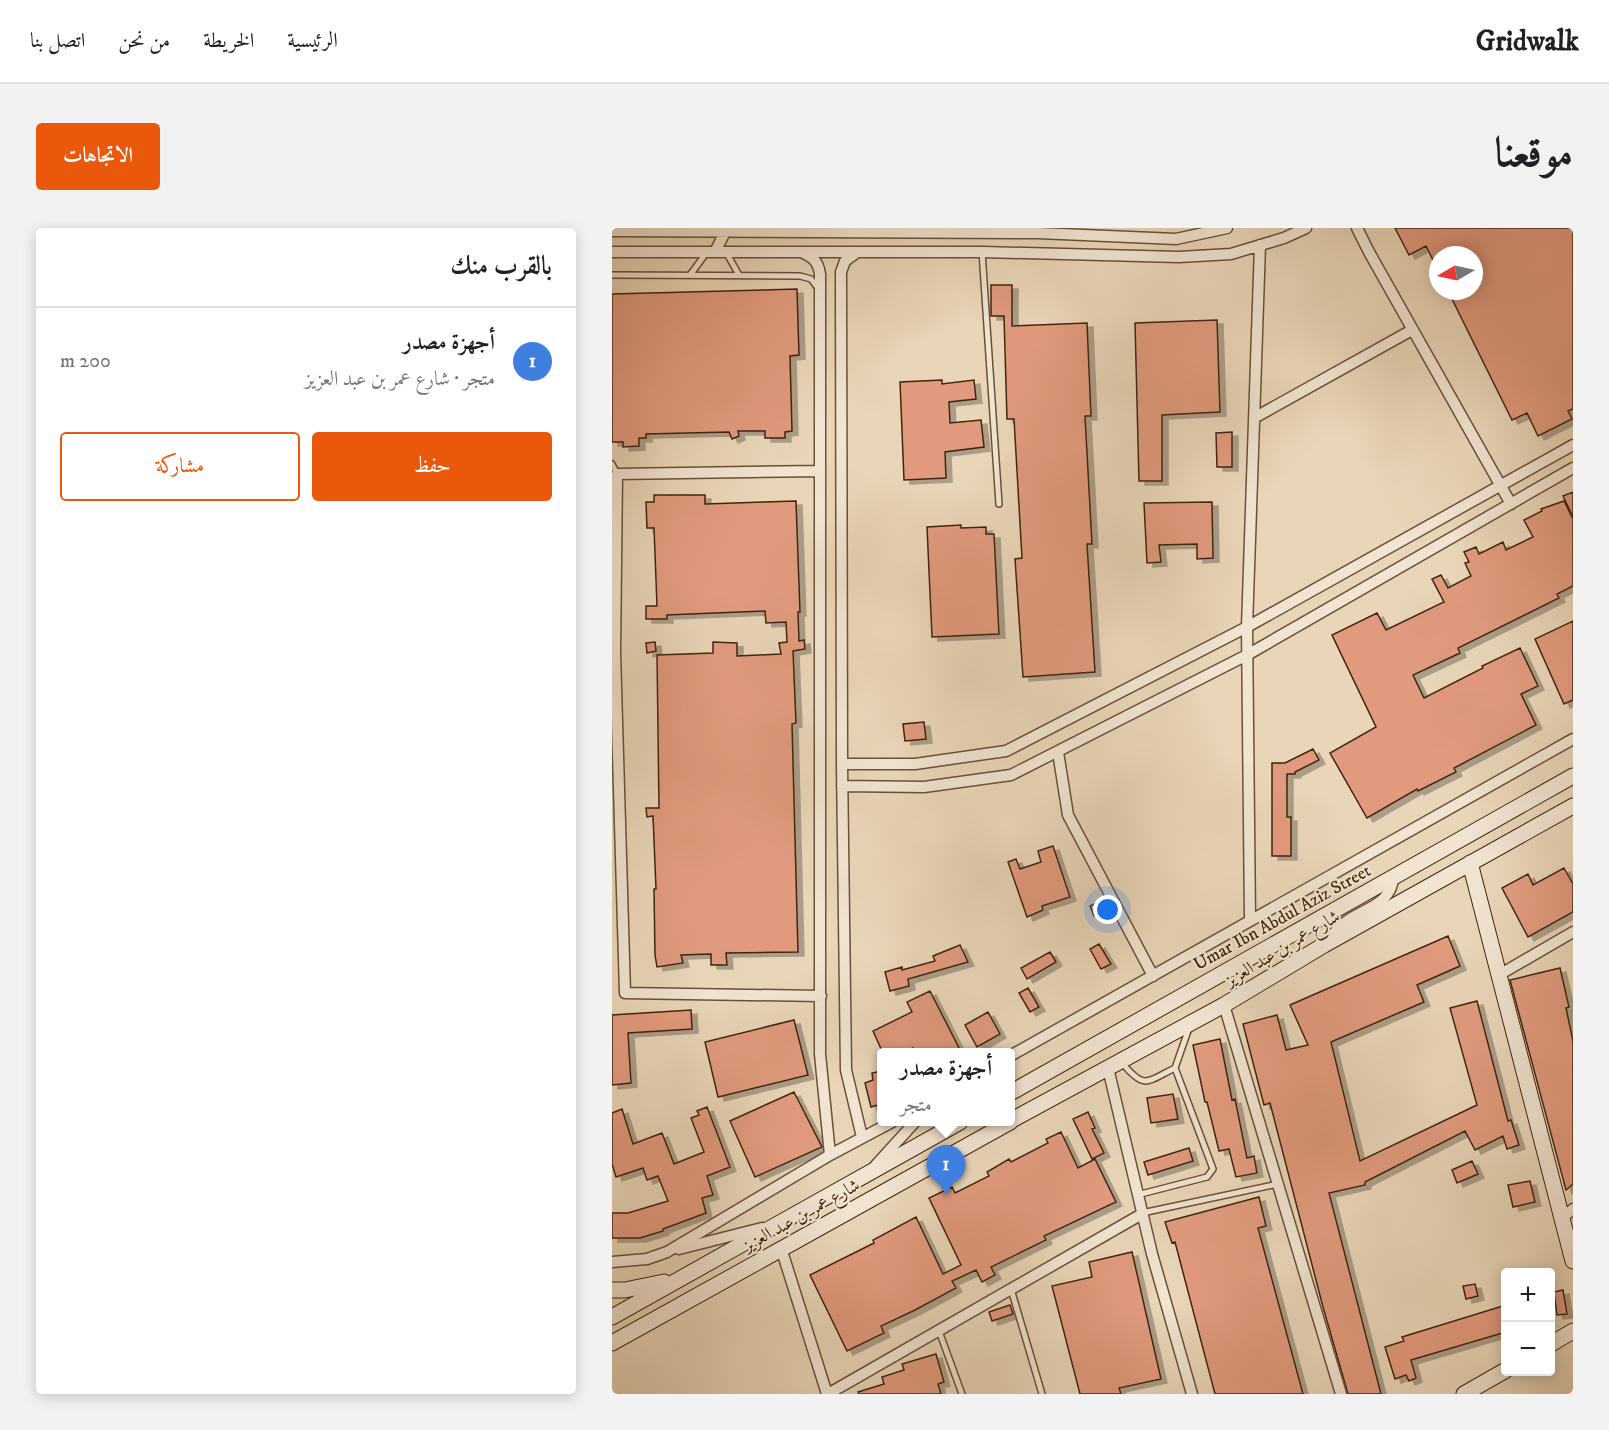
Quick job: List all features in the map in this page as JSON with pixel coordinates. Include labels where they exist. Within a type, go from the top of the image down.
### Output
[{"type":"main road","name":"Umar Ibn Abdul Aziz Street","points":[[1015,1091],[1573,776]]},
{"type":"main road","name":"شارع عمر بن عبد العزيز","points":[[1015,1118],[1224,1005],[1324,945],[1573,806]]},
{"type":"main road","points":[[1470,863],[1499,975],[1568,1213],[1573,1261]]},
{"type":"main road","points":[[872,1170],[953,1126]]},
{"type":"main road","name":"شارع عمر بن عبد العزيز","points":[[612,1343],[1001,1126]]},
{"type":"main road","name":"شارع عمر بن عبد العزيز","points":[[612,1317],[872,1170]]},
{"type":"main road","points":[[781,1248],[779,1237],[784,1230],[818,1210],[843,1187]]},
{"type":"main road","points":[[612,1290],[642,1287],[681,1278]]},
{"type":"main road","points":[[1555,1342],[1573,1331]]},
{"type":"main road","points":[[1464,1394],[1501,1373]]},
{"type":"street","points":[[612,231],[727,229],[1038,231],[1176,238],[1227,228]]},
{"type":"street","points":[[612,252],[982,252],[1179,257],[1231,254],[1284,238],[1306,228]]},
{"type":"street","points":[[1357,228],[1511,504]]},
{"type":"street","points":[[716,252],[727,229]]},
{"type":"street","points":[[706,230],[716,252]]},
{"type":"street","points":[[1250,920],[1247,627],[1260,245]]},
{"type":"street","points":[[801,252],[812,257],[819,267],[820,297],[820,1054],[830,1155]]},
{"type":"street","points":[[856,253],[845,261],[841,272],[842,786],[846,1070],[862,1137]]},
{"type":"street","points":[[1254,418],[1412,330]]},
{"type":"street","points":[[842,764],[915,764],[1006,751],[1247,627],[1573,446]]},
{"type":"street","points":[[842,786],[924,788],[1011,775],[1247,654],[1573,468]]},
{"type":"street","points":[[820,471],[615,469],[614,653],[625,993],[821,996]]},
{"type":"street","points":[[1015,1054],[1573,739]]},
{"type":"street","points":[[1058,752],[1068,815],[1153,976]]},
{"type":"street","points":[[1324,945],[1345,922],[1383,901],[1393,888],[1393,878]]},
{"type":"street","points":[[1499,975],[1573,932]]},
{"type":"street","points":[[1224,1005],[1341,1394]]},
{"type":"street","points":[[1114,1065],[1137,1195],[1188,1392]]},
{"type":"street","points":[[667,1252],[830,1155],[884,1126]]},
{"type":"street","points":[[872,1170],[911,1126]]},
{"type":"street","points":[[781,1248],[827,1394],[1142,1214]]},
{"type":"street","points":[[612,1262],[647,1259],[777,1224]]},
{"type":"lane","points":[[690,275],[716,252],[739,275]]},
{"type":"lane","points":[[982,252],[999,504]]},
{"type":"lane","points":[[612,275],[806,277],[815,282],[820,297]]},
{"type":"lane","points":[[1137,1195],[1207,1177],[1214,1169],[1175,1068],[1190,1023]]},
{"type":"lane","points":[[1114,1065],[1141,1082],[1147,1082],[1175,1068]]},
{"type":"lane","points":[[1142,1214],[1278,1184]]},
{"type":"lane","points":[[1011,1289],[1042,1394]]},
{"type":"lane","points":[[939,1330],[962,1394]]},
{"type":"building","points":[[1395,228],[1573,228],[1573,409],[1568,411],[1572,419],[1538,436],[1527,413],[1512,420],[1452,300],[1483,300],[1483,246],[1429,246],[1429,252],[1426,246],[1409,255]]},
{"type":"building","points":[[991,285],[1012,285],[1012,326],[1087,323],[1091,416],[1085,416],[1092,544],[1087,544],[1095,672],[1023,677],[1015,559],[1022,558],[1014,419],[1007,419],[1004,316],[991,316]]},
{"type":"building","points":[[797,289],[799,355],[790,356],[792,431],[785,432],[785,438],[765,438],[765,431],[738,431],[739,436],[732,439],[729,432],[646,434],[646,438],[639,438],[639,446],[623,447],[623,442],[612,442],[612,294]]},
{"type":"building","points":[[1217,320],[1220,412],[1162,415],[1162,481],[1139,481],[1135,323]]},
{"type":"building","points":[[942,380],[942,384],[974,380],[976,399],[949,402],[950,423],[981,420],[984,447],[945,452],[946,478],[904,480],[900,382]]},
{"type":"building","points":[[1232,432],[1232,467],[1217,467],[1216,433]]},
{"type":"building","points":[[1573,492],[1573,517],[1563,496]]},
{"type":"building","points":[[654,495],[705,495],[705,504],[796,501],[799,641],[804,640],[805,649],[793,651],[796,723],[792,724],[798,952],[726,953],[727,965],[711,965],[711,954],[681,955],[683,963],[657,967],[653,816],[647,817],[646,808],[659,808],[657,655],[713,653],[713,642],[737,643],[737,656],[781,654],[779,643],[787,642],[786,622],[766,623],[765,611],[667,615],[667,619],[646,619],[646,606],[657,606],[654,528],[647,528],[646,502],[654,502]]},
{"type":"building","points":[[1564,501],[1573,519],[1573,586],[1557,594],[1559,598],[1458,648],[1460,653],[1413,675],[1424,698],[1520,648],[1538,686],[1521,694],[1536,725],[1454,768],[1456,772],[1418,791],[1417,789],[1367,818],[1330,753],[1376,727],[1332,635],[1377,613],[1386,630],[1444,602],[1432,579],[1441,575],[1448,588],[1471,576],[1465,563],[1469,562],[1464,552],[1476,547],[1479,554],[1503,542],[1506,550],[1533,537],[1524,520],[1542,511],[1541,509]]},
{"type":"building","points":[[1212,502],[1213,558],[1197,559],[1197,544],[1159,545],[1161,562],[1147,563],[1144,503]]},
{"type":"building","points":[[961,525],[961,528],[986,527],[986,534],[994,534],[999,634],[932,637],[927,527]]},
{"type":"building","points":[[1573,621],[1573,700],[1564,704],[1535,639]]},
{"type":"building","points":[[655,642],[656,651],[647,653],[646,643]]},
{"type":"building","points":[[924,722],[926,739],[905,741],[903,724]]},
{"type":"building","points":[[1313,749],[1319,760],[1295,774],[1287,774],[1287,817],[1291,817],[1291,856],[1272,856],[1272,763],[1285,763]]},
{"type":"building","points":[[1053,846],[1070,897],[1042,906],[1043,910],[1027,917],[1008,862],[1016,859],[1020,869],[1041,862],[1038,851]]},
{"type":"building","points":[[1564,868],[1573,884],[1573,912],[1528,937],[1502,888],[1528,874],[1533,885]]},
{"type":"building","points":[[1101,901],[1105,912],[1094,916],[1090,906]]},
{"type":"building","points":[[1448,936],[1460,966],[1417,985],[1424,1002],[1331,1042],[1360,1161],[1477,1105],[1450,1008],[1477,1001],[1508,1121],[1511,1120],[1519,1145],[1507,1149],[1503,1136],[1475,1150],[1465,1131],[1365,1182],[1365,1185],[1329,1193],[1381,1394],[1348,1394],[1270,1103],[1264,1105],[1243,1024],[1277,1015],[1286,1050],[1308,1045],[1290,1005]]},
{"type":"building","points":[[1099,944],[1111,964],[1101,969],[1090,949]]},
{"type":"building","points":[[960,945],[968,962],[908,979],[909,986],[890,991],[885,972],[935,961],[933,956]]},
{"type":"building","points":[[1050,952],[1056,962],[1027,979],[1021,968]]},
{"type":"building","points":[[1560,968],[1569,1007],[1566,1008],[1573,1041],[1573,1184],[1566,1190],[1510,980]]},
{"type":"building","points":[[1028,988],[1039,1007],[1030,1012],[1019,993]]},
{"type":"building","points":[[930,991],[959,1048],[881,1048],[873,1031],[912,1012],[907,1002]]},
{"type":"building","points":[[691,1010],[692,1029],[628,1033],[631,1083],[612,1085],[612,1015]]},
{"type":"building","points":[[988,1012],[1000,1034],[977,1047],[965,1025]]},
{"type":"building","points":[[794,1020],[808,1075],[718,1097],[705,1042]]},
{"type":"building","points":[[1220,1039],[1247,1158],[1254,1156],[1257,1173],[1236,1177],[1229,1149],[1219,1151],[1207,1102],[1205,1102],[1193,1045]]},
{"type":"building","points":[[877,1072],[877,1105],[871,1107],[865,1083],[873,1080],[872,1073]]},
{"type":"building","points":[[794,1092],[822,1147],[755,1177],[730,1121]]},
{"type":"building","points":[[1173,1094],[1178,1119],[1151,1123],[1147,1098]]},
{"type":"building","points":[[707,1107],[730,1167],[707,1176],[713,1195],[702,1198],[706,1213],[640,1238],[612,1238],[612,1213],[628,1213],[668,1201],[658,1176],[647,1180],[643,1168],[616,1177],[612,1164],[612,1113],[622,1109],[633,1144],[662,1133],[674,1164],[704,1152],[691,1118],[699,1115],[697,1111]]},
{"type":"building","points":[[1088,1112],[1095,1128],[1092,1129],[1104,1153],[1092,1159],[1073,1119]]},
{"type":"building","points":[[1061,1132],[1078,1168],[1095,1159],[1116,1202],[1044,1236],[1046,1240],[991,1267],[995,1275],[982,1282],[976,1270],[952,1281],[956,1288],[881,1326],[884,1333],[847,1351],[810,1275],[874,1243],[873,1240],[916,1217],[943,1274],[961,1265],[929,1198],[952,1187],[955,1193],[989,1176],[987,1172],[1009,1159],[1011,1162],[1048,1143],[1046,1139]]},
{"type":"building","points":[[1189,1148],[1193,1161],[1148,1175],[1144,1162]]},
{"type":"building","points":[[1472,1161],[1478,1174],[1457,1183],[1452,1170]]},
{"type":"building","points":[[1530,1181],[1535,1202],[1513,1207],[1508,1185]]},
{"type":"building","points":[[1259,1197],[1266,1226],[1258,1228],[1303,1394],[1215,1394],[1175,1242],[1172,1243],[1165,1222]]},
{"type":"building","points":[[1132,1252],[1161,1379],[1119,1388],[1121,1394],[1080,1394],[1052,1286],[1092,1277],[1089,1262]]},
{"type":"building","points":[[1475,1284],[1478,1296],[1466,1299],[1463,1286]]},
{"type":"building","points":[[1563,1290],[1567,1314],[1557,1315],[1555,1292]]},
{"type":"building","points":[[1010,1305],[1013,1314],[992,1321],[989,1312]]},
{"type":"building","points":[[1501,1307],[1501,1333],[1411,1360],[1416,1378],[1409,1381],[1406,1375],[1395,1379],[1385,1347],[1404,1341],[1402,1337]]},
{"type":"building","points":[[936,1354],[944,1382],[938,1384],[941,1394],[859,1394],[858,1392],[884,1384],[882,1377],[904,1370],[902,1364]]},
{"type":"place","name":"أجهزة مصدر","points":[[946,1195]]}]
